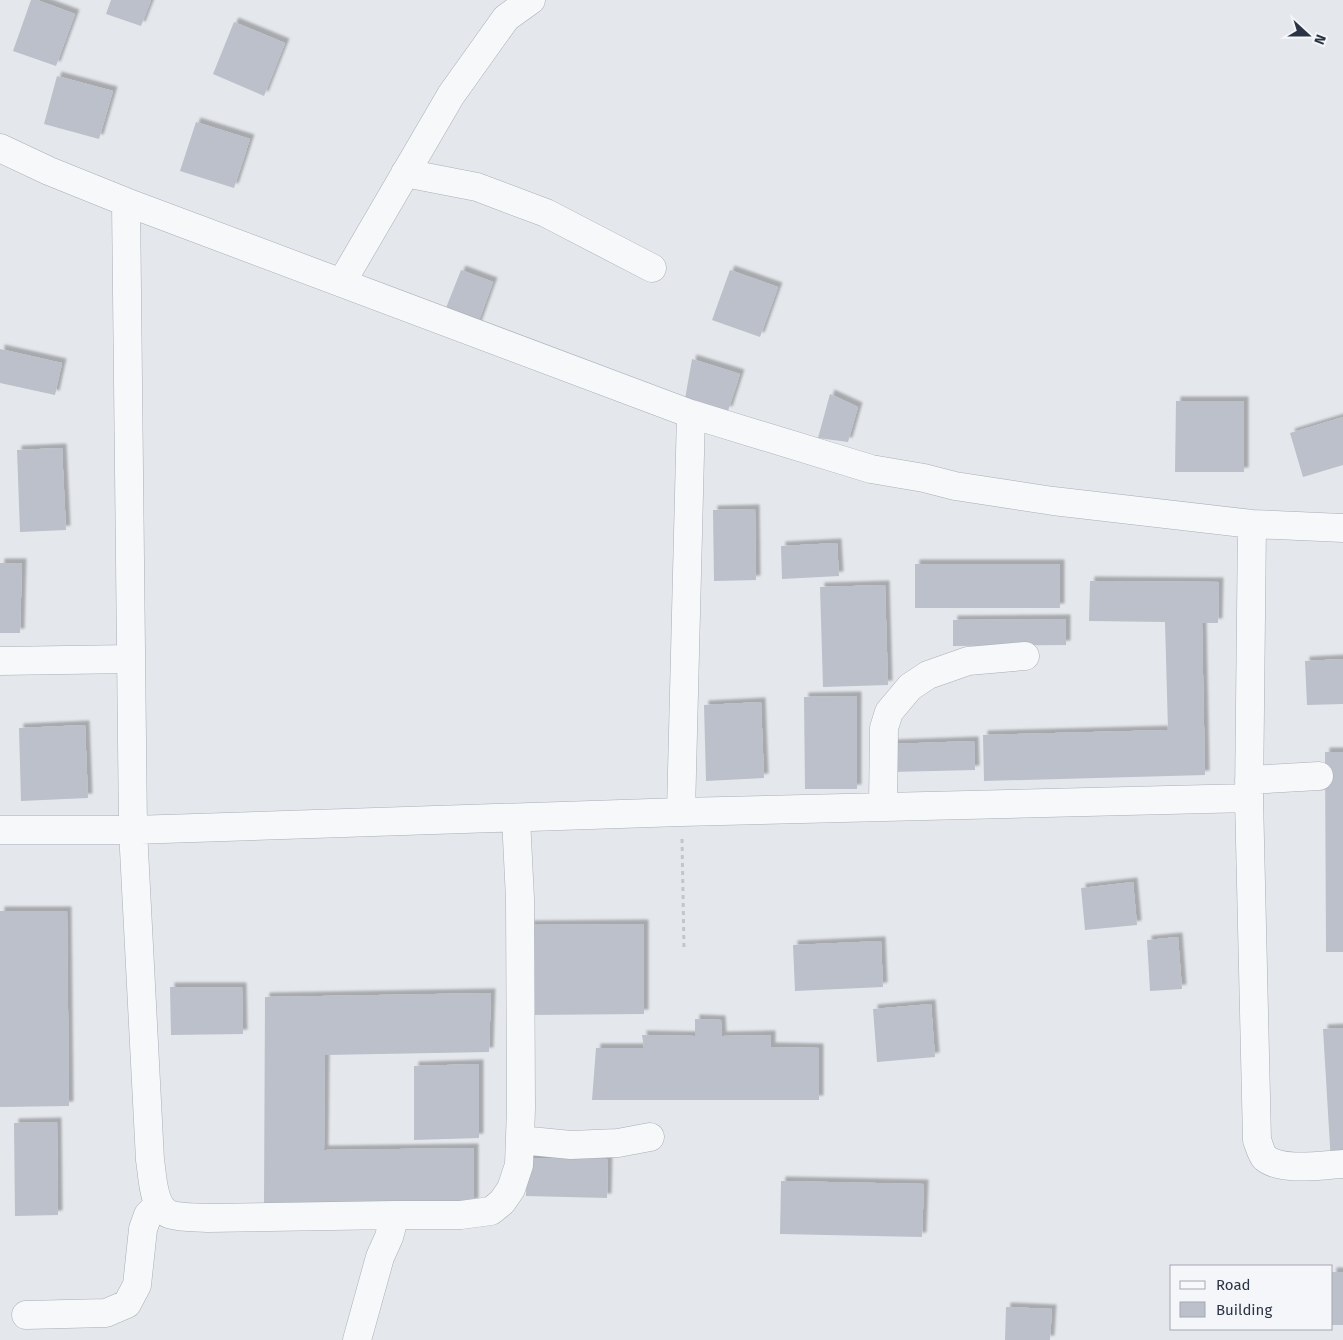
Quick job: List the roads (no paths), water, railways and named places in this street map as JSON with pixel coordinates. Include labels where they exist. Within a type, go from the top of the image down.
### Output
[{"type":"street","points":[[342,282],[451,95],[506,18],[531,0]]},
{"type":"street","points":[[0,148],[49,171],[126,202],[691,414],[871,469],[924,478],[955,486],[1053,501],[1252,524],[1343,528]]},
{"type":"street","points":[[405,172],[477,187],[546,213],[652,268]]},
{"type":"street","points":[[126,202],[133,830],[150,1160],[155,1192],[163,1210],[171,1215],[208,1218],[461,1215],[491,1211],[502,1202],[511,1189],[519,1165],[520,1140],[520,898],[516,818]]},
{"type":"street","points":[[681,812],[691,414]]},
{"type":"street","points":[[1252,524],[1249,789],[1257,1140],[1264,1157],[1276,1164],[1291,1166],[1343,1164]]},
{"type":"street","points":[[883,807],[884,728],[888,712],[910,687],[928,675],[968,661],[1025,656]]},
{"type":"street","points":[[0,661],[131,659]]},
{"type":"street","points":[[0,830],[133,830],[883,807],[1249,789],[1319,776]]},
{"type":"street","points":[[520,1140],[571,1145],[618,1143],[650,1137]]},
{"type":"street","points":[[26,1315],[106,1313],[127,1304],[137,1285],[143,1229],[148,1215],[159,1204]]},
{"type":"street","points":[[357,1340],[380,1257],[389,1237],[395,1215]]}]
